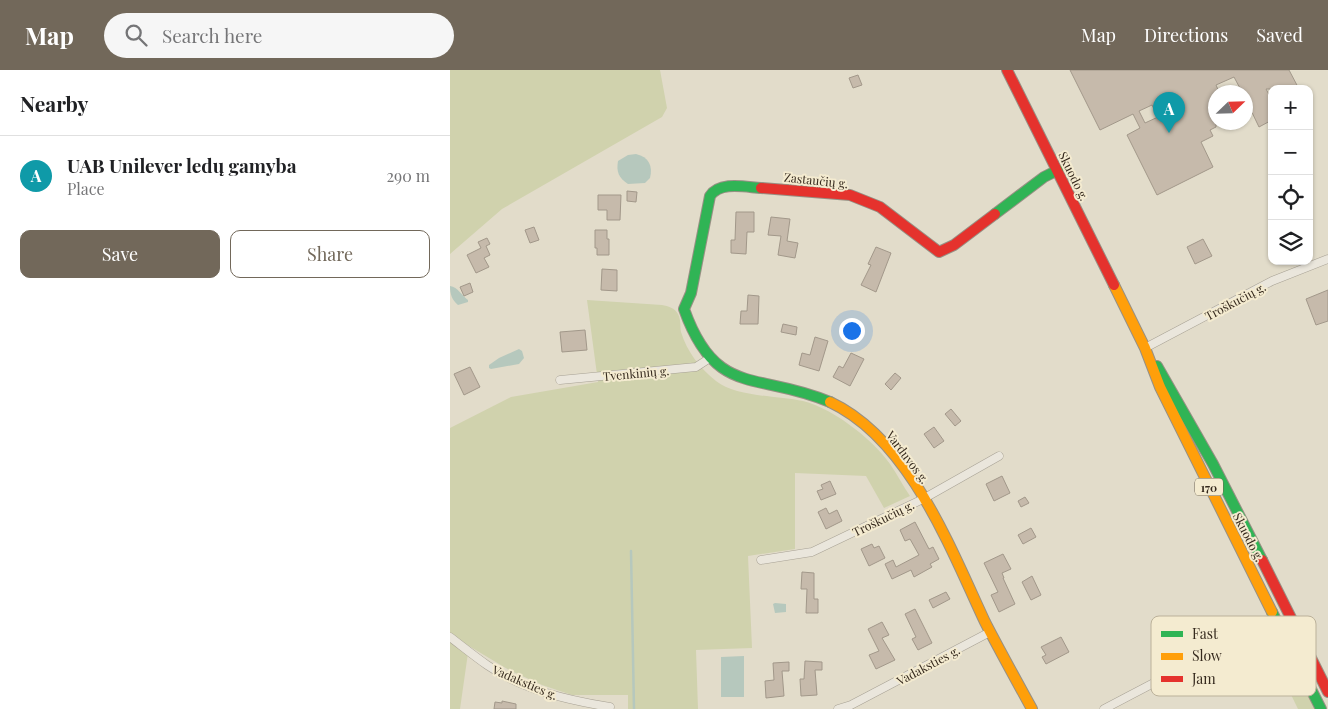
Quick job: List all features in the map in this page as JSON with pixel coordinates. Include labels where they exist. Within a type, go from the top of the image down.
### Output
[{"type":"main road","name":"Skuodo g.","points":[[1007,70],[1145,348],[1160,388],[1274,616]]},
{"type":"main road","name":"Zastaučių g.","points":[[684,309],[691,293],[710,196],[714,190],[722,187],[766,188],[850,195],[880,207],[939,252],[954,245],[1044,178],[1058,170]]},
{"type":"main road","name":"Varduvos g.","points":[[684,309],[696,338],[710,358],[726,371],[737,376],[801,391],[850,412],[876,436],[923,499],[946,537],[990,632],[1032,709]]},
{"type":"main road","name":"Skuodo g.","points":[[1145,348],[1168,384],[1213,464],[1290,616]]},
{"type":"main road","name":"Skuodo g.","points":[[1316,668],[1328,692]]},
{"type":"main road","name":"Skuodo g.","points":[[1314,696],[1321,709]]},
{"type":"street","name":"Troškučių g.","points":[[1145,348],[1272,281],[1328,259]]},
{"type":"street","name":"Tvenkinių g.","points":[[560,380],[696,367],[710,358]]},
{"type":"street","name":"Troškučių g.","points":[[761,560],[812,552],[923,499],[999,456]]},
{"type":"street","name":"Vadaksties g.","points":[[838,709],[851,705],[990,632]]},
{"type":"street","name":"Vadaksties g.","points":[[450,637],[486,665],[528,686],[573,701],[610,707]]},
{"type":"street","points":[[1104,709],[1151,684]]},
{"type":"green space","points":[[450,70],[660,70],[667,108],[662,117],[502,209],[450,254]]},
{"type":"green space","points":[[587,300],[662,305],[673,309],[679,316],[681,332],[690,353],[699,365],[716,381],[733,390],[744,393],[809,403],[836,415],[873,444],[893,468],[910,496],[884,508],[866,476],[795,473],[795,549],[748,556],[752,648],[696,650],[698,709],[628,709],[628,695],[572,695],[542,685],[509,670],[469,646],[460,709],[450,709],[450,428],[511,397],[598,382]]},
{"type":"green space","points":[[1292,696],[1309,696],[1315,709],[1298,709]]},
{"type":"shaded area","points":[[636,154],[644,157],[649,163],[651,170],[650,178],[645,183],[628,184],[619,174],[617,168],[618,161],[628,155]]},
{"type":"shaded area","points":[[450,286],[458,290],[468,302],[458,305],[452,297]]},
{"type":"shaded area","points":[[519,349],[522,351],[524,358],[519,364],[489,368],[489,365],[499,358]]},
{"type":"shaded area","points":[[773,604],[786,604],[786,612],[775,613]]},
{"type":"shaded area","points":[[744,656],[744,697],[721,697],[721,657]]},
{"type":"building","points":[[1070,70],[1289,70],[1297,85],[1268,85],[1268,89],[1266,89],[1268,93],[1268,122],[1259,127],[1253,115],[1253,85],[1238,85],[1234,77],[1216,85],[1208,85],[1208,130],[1210,130],[1213,136],[1201,142],[1213,167],[1157,195],[1127,135],[1140,128],[1133,114],[1100,130]],"holes":[[[1152,105],[1158,117],[1145,123],[1139,111]]]},
{"type":"building","points":[[858,75],[862,85],[853,88],[849,78]]},
{"type":"building","points":[[627,191],[637,192],[636,202],[627,201]]},
{"type":"building","points":[[598,195],[621,195],[620,220],[607,220],[607,210],[598,210]]},
{"type":"building","points":[[736,212],[754,212],[754,232],[747,232],[746,254],[731,253],[731,240],[735,240]]},
{"type":"building","points":[[771,217],[790,219],[787,241],[798,243],[795,258],[778,255],[781,236],[768,235]]},
{"type":"building","points":[[534,227],[539,240],[530,243],[525,230]]},
{"type":"building","points":[[595,230],[607,230],[609,255],[597,255]]},
{"type":"building","points":[[487,238],[490,244],[486,246],[490,255],[484,258],[489,267],[476,273],[467,255],[481,248],[478,242]]},
{"type":"building","points":[[1203,239],[1212,256],[1195,264],[1187,247]]},
{"type":"building","points":[[876,247],[891,253],[876,292],[861,285],[871,265],[868,264]]},
{"type":"building","points":[[602,269],[617,270],[617,291],[601,290]]},
{"type":"building","points":[[470,283],[473,292],[464,296],[460,287]]},
{"type":"building","points":[[1328,290],[1328,321],[1316,325],[1306,299]]},
{"type":"building","points":[[748,295],[759,296],[758,324],[740,324],[741,311],[747,311]]},
{"type":"building","points":[[783,324],[797,327],[796,335],[781,332]]},
{"type":"building","points":[[585,330],[587,350],[562,352],[560,332]]},
{"type":"building","points":[[815,337],[828,341],[819,371],[799,365],[802,353],[810,355]]},
{"type":"building","points":[[851,353],[864,359],[850,386],[833,377],[839,366],[843,368]]},
{"type":"building","points":[[470,367],[480,387],[464,395],[454,374]]},
{"type":"building","points":[[895,373],[901,378],[891,390],[885,384]]},
{"type":"building","points":[[951,409],[961,421],[955,426],[945,414]]},
{"type":"building","points":[[934,427],[944,441],[934,448],[924,434]]},
{"type":"building","points":[[1002,476],[1010,493],[994,501],[986,484]]},
{"type":"building","points":[[830,481],[836,494],[821,500],[817,491],[823,489],[821,485]]},
{"type":"building","points":[[1025,497],[1029,503],[1021,507],[1018,501]]},
{"type":"building","points":[[826,508],[829,514],[837,510],[842,521],[826,529],[818,512]]},
{"type":"building","points":[[915,522],[929,549],[933,547],[939,559],[930,564],[932,567],[914,577],[911,570],[892,579],[885,564],[893,560],[896,567],[919,555],[910,539],[905,541],[900,530]]},
{"type":"building","points":[[1031,528],[1036,537],[1023,544],[1018,535]]},
{"type":"building","points":[[872,544],[874,548],[879,546],[885,558],[869,566],[861,549]]},
{"type":"building","points":[[1003,554],[1011,569],[1002,573],[1003,578],[1015,604],[999,612],[991,595],[998,592],[984,563]]},
{"type":"building","points":[[802,572],[814,573],[814,599],[818,599],[818,613],[806,613],[807,589],[801,589]]},
{"type":"building","points":[[1032,576],[1041,595],[1031,600],[1022,582]]},
{"type":"building","points":[[946,592],[950,599],[933,608],[929,600]]},
{"type":"building","points":[[915,609],[932,643],[918,650],[912,639],[916,637],[905,614]]},
{"type":"building","points":[[882,622],[889,635],[882,638],[895,660],[876,669],[869,655],[879,651],[868,629]]},
{"type":"building","points":[[1061,637],[1069,652],[1046,664],[1042,657],[1046,655],[1041,647]]},
{"type":"building","points":[[805,661],[822,662],[822,670],[815,670],[817,695],[801,696],[800,679],[804,679]]},
{"type":"building","points":[[789,662],[789,671],[782,671],[784,696],[766,698],[765,681],[774,680],[773,663]]},
{"type":"building","points":[[502,701],[516,704],[516,709],[494,709],[495,702],[502,703]]},
{"type":"waterway","points":[[631,551],[634,709]]},
{"type":"traffic: fast","points":[[995,214],[1044,177],[1058,170]]},
{"type":"traffic: fast","points":[[761,188],[726,187],[714,191],[710,196],[691,293],[684,309],[697,338],[710,357],[725,370],[742,378],[804,393],[830,402]]},
{"type":"traffic: fast","points":[[1157,366],[1213,464],[1262,560]]},
{"type":"traffic: fast","points":[[1272,612],[1274,616]]},
{"type":"traffic: fast","points":[[1314,696],[1321,709]]},
{"type":"traffic: slow","points":[[1114,285],[1145,348],[1160,387],[1272,612]]},
{"type":"traffic: slow","points":[[830,402],[858,419],[883,441],[905,468],[941,529],[985,622],[1032,709]]},
{"type":"traffic: jam","points":[[1007,70],[1114,285]]},
{"type":"traffic: jam","points":[[761,188],[850,195],[880,207],[939,252],[954,245],[995,214]]},
{"type":"traffic: jam","points":[[1262,560],[1290,616]]},
{"type":"traffic: jam","points":[[1316,668],[1328,692]]},
{"type":"place","name":"UAB Unilever ledų gamyba","points":[[1169,133]]}]
